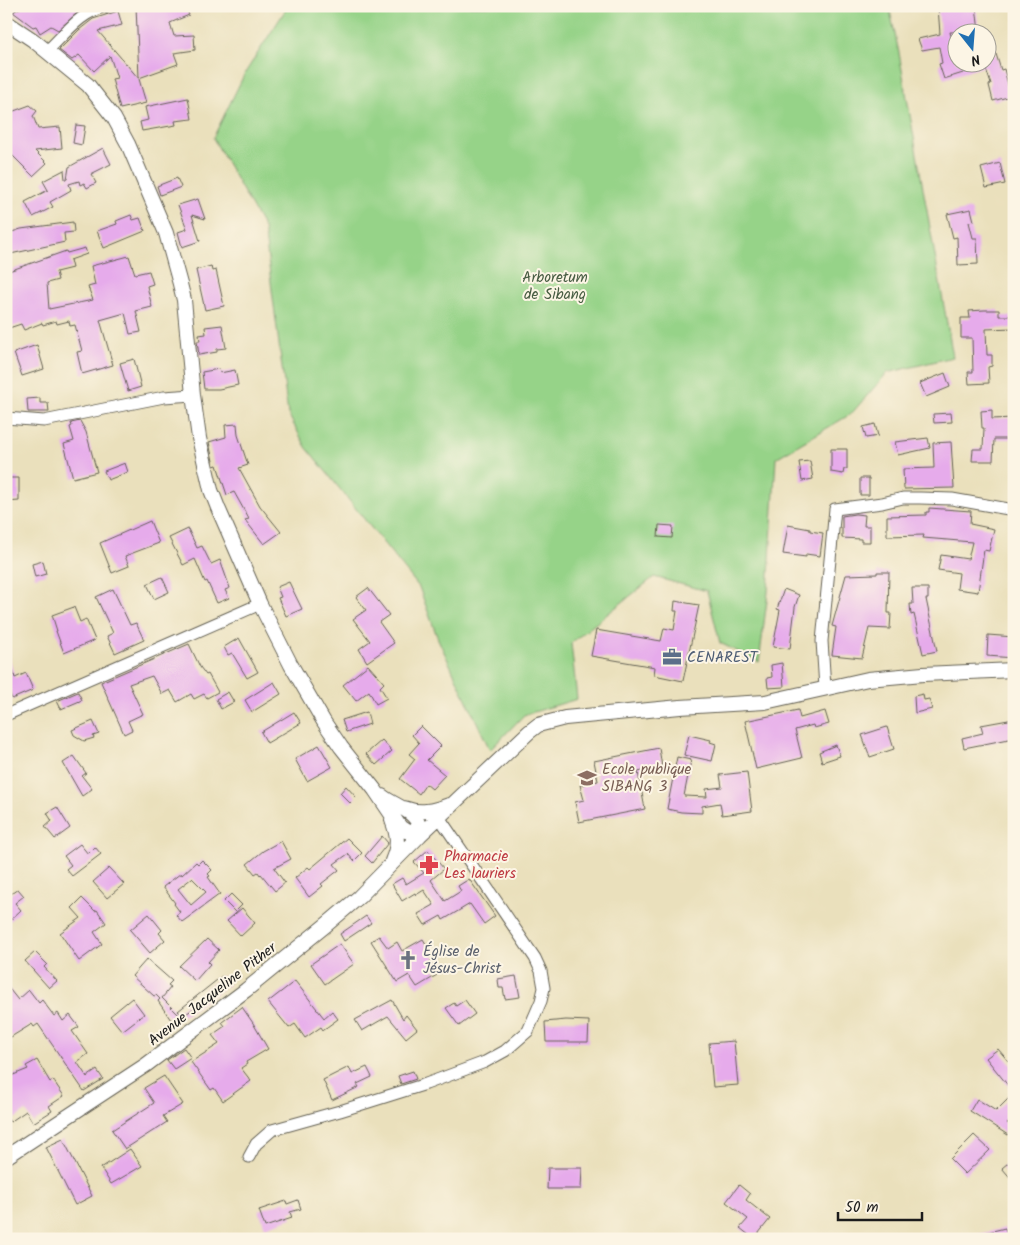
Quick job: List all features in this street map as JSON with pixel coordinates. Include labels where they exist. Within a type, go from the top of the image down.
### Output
[{"type":"street","points":[[47,51],[82,18],[101,7],[107,6]]},
{"type":"street","points":[[6,22],[47,51],[88,85],[114,118],[154,204],[168,242],[184,300],[193,395],[203,456],[211,490],[260,604],[291,665],[324,722],[375,790],[395,810],[415,817],[420,829],[420,835]]},
{"type":"street","points":[[6,418],[44,421],[164,397],[193,395]]},
{"type":"street","points":[[825,688],[822,641],[835,509],[912,498],[952,499],[1014,510]]},
{"type":"street","points":[[6,715],[260,604]]},
{"type":"street","name":"Avenue Jacqueline Pither","points":[[6,1157],[104,1094],[196,1028],[326,925],[360,897],[454,802],[529,732],[538,726],[552,721],[611,713],[765,702],[868,679],[1014,670]]},
{"type":"street","points":[[395,810],[425,812],[454,802]]},
{"type":"street","points":[[390,866],[398,844],[395,810]]},
{"type":"street","points":[[249,1157],[256,1144],[272,1130],[377,1100],[485,1062],[505,1051],[528,1031],[541,1001],[544,988],[541,971],[535,958],[439,817]]},
{"type":"green space","name":"Arboretum de Sibang","points":[[288,6],[889,6],[953,357],[887,373],[851,414],[776,458],[768,592],[759,662],[720,643],[707,591],[654,577],[571,643],[577,699],[524,715],[490,750],[438,639],[419,587],[306,447],[288,414],[264,228],[213,138],[245,73]]},
{"type":"building","points":[[23,6],[85,6],[58,30],[51,26],[40,33],[36,26],[33,27],[13,12]]},
{"type":"building","points":[[136,6],[185,6],[189,15],[170,23],[174,36],[194,35],[195,50],[174,53],[178,64],[139,78]]},
{"type":"building","points":[[976,6],[978,22],[948,22],[948,72],[966,72],[944,79],[939,64],[942,63],[939,47],[922,50],[918,39],[940,34],[938,7]]},
{"type":"building","points":[[118,11],[122,25],[98,31],[139,79],[146,103],[120,109],[112,79],[117,78],[110,56],[94,71],[79,55],[72,60],[59,50],[93,19]]},
{"type":"building","points":[[998,60],[1001,70],[1004,69],[1011,96],[993,101],[989,85],[991,84],[987,72],[998,72]]},
{"type":"building","points":[[188,98],[192,119],[175,121],[176,125],[142,131],[140,122],[148,120],[145,107]]},
{"type":"building","points":[[30,105],[37,111],[33,116],[38,129],[60,127],[62,148],[35,151],[47,163],[33,176],[6,149],[6,114]]},
{"type":"building","points":[[76,125],[85,126],[82,145],[73,143]]},
{"type":"building","points":[[103,148],[111,164],[91,174],[96,183],[87,188],[84,183],[80,185],[79,181],[69,184],[71,190],[50,202],[53,207],[33,217],[25,202],[48,190],[43,181],[64,170],[65,179],[67,179],[69,167]]},
{"type":"building","points":[[1000,163],[1005,184],[986,188],[981,168]]},
{"type":"building","points":[[177,178],[181,187],[160,195],[157,186]]},
{"type":"building","points":[[198,199],[205,219],[192,215],[200,241],[182,247],[178,232],[187,229],[178,205]]},
{"type":"building","points":[[971,209],[974,221],[969,222],[973,238],[977,238],[978,264],[958,265],[957,237],[953,238],[947,214]]},
{"type":"building","points":[[131,215],[133,220],[140,218],[145,231],[104,248],[97,231],[117,224],[116,221]]},
{"type":"building","points":[[73,222],[74,232],[64,233],[65,242],[6,255],[6,234],[21,229]]},
{"type":"building","points":[[85,248],[87,254],[70,260],[72,268],[56,272],[58,280],[47,283],[49,309],[93,300],[88,287],[95,285],[91,266],[129,256],[135,274],[149,271],[153,284],[147,286],[152,307],[136,311],[141,332],[130,334],[125,313],[100,320],[113,365],[82,374],[77,352],[82,351],[75,325],[70,326],[69,321],[57,324],[56,321],[43,325],[42,323],[24,330],[21,324],[6,329],[6,272],[66,251],[67,253]]},
{"type":"building","points":[[211,266],[212,271],[216,270],[224,306],[205,310],[196,270]]},
{"type":"building","points":[[999,310],[999,316],[1014,316],[1014,328],[986,329],[987,355],[992,355],[992,366],[988,367],[989,383],[969,384],[968,372],[973,372],[972,338],[961,338],[961,318],[970,318],[969,311]]},
{"type":"building","points":[[222,325],[226,348],[217,349],[217,352],[199,355],[197,341],[200,341],[199,335],[206,334],[205,327]]},
{"type":"building","points":[[37,345],[44,369],[22,376],[14,353]]},
{"type":"building","points":[[134,359],[141,387],[128,391],[120,363]]},
{"type":"building","points":[[219,369],[220,373],[235,370],[238,385],[219,389],[204,389],[202,372]]},
{"type":"building","points":[[945,373],[950,387],[926,397],[920,383]]},
{"type":"building","points":[[40,398],[40,403],[48,403],[49,412],[28,412],[27,399]]},
{"type":"building","points":[[992,410],[992,419],[1013,418],[1014,439],[994,439],[993,461],[972,461],[973,449],[983,449],[984,428],[982,428],[981,411]]},
{"type":"building","points":[[951,413],[952,422],[934,423],[933,414]]},
{"type":"building","points":[[80,421],[86,432],[97,472],[73,478],[64,444],[74,441],[70,427],[72,426],[71,423]]},
{"type":"building","points":[[237,424],[238,435],[248,465],[239,468],[260,506],[281,532],[264,544],[245,520],[249,519],[234,492],[227,495],[217,465],[214,466],[209,442],[226,437],[225,425]]},
{"type":"building","points":[[875,424],[878,436],[866,438],[863,427]]},
{"type":"building","points":[[928,438],[930,448],[898,455],[895,442]]},
{"type":"building","points":[[951,442],[954,488],[904,489],[903,469],[934,468],[933,443]]},
{"type":"building","points":[[831,449],[847,449],[847,469],[844,469],[843,474],[831,472]]},
{"type":"building","points":[[810,461],[813,479],[802,481],[799,462]]},
{"type":"building","points":[[125,463],[128,472],[108,480],[104,471]]},
{"type":"building","points":[[6,478],[19,478],[19,501],[6,502]]},
{"type":"building","points":[[860,478],[869,478],[869,495],[860,495]]},
{"type":"building","points":[[929,508],[971,511],[970,524],[994,529],[989,551],[984,550],[978,592],[957,589],[959,573],[938,570],[941,555],[968,559],[972,542],[923,538],[924,535],[887,536],[887,516],[926,515],[926,512],[929,512]]},
{"type":"building","points":[[865,515],[864,526],[870,526],[870,542],[861,542],[861,539],[842,538],[842,516]]},
{"type":"building","points":[[150,521],[159,543],[125,556],[129,566],[112,573],[100,543]]},
{"type":"building","points":[[659,525],[673,526],[672,538],[658,537]]},
{"type":"building","points":[[788,525],[823,533],[820,556],[806,554],[806,557],[783,554]]},
{"type":"building","points":[[188,529],[197,548],[202,546],[211,564],[220,560],[230,588],[225,590],[229,598],[217,603],[195,559],[183,565],[169,538]]},
{"type":"building","points":[[43,561],[46,574],[35,577],[32,564]]},
{"type":"building","points":[[877,572],[889,572],[888,613],[891,613],[890,629],[869,628],[862,658],[832,655],[836,627],[832,626],[846,575],[877,574]]},
{"type":"building","points":[[162,577],[169,592],[154,599],[147,584]]},
{"type":"building","points":[[289,582],[302,609],[286,616],[278,598],[281,597],[277,587]]},
{"type":"building","points":[[368,588],[389,615],[379,622],[394,643],[367,662],[359,649],[370,641],[353,619],[366,610],[356,597]]},
{"type":"building","points":[[912,588],[928,588],[928,599],[926,599],[937,651],[923,654],[914,614],[911,615],[910,604],[913,604]]},
{"type":"building","points":[[113,589],[130,625],[136,623],[144,640],[115,653],[107,636],[113,633],[96,597]]},
{"type":"building","points":[[784,589],[799,595],[795,607],[790,649],[773,647],[780,610],[777,609]]},
{"type":"building","points":[[675,601],[699,605],[683,681],[654,675],[655,667],[591,656],[596,630],[661,641],[664,628],[674,630],[677,611],[674,611]]},
{"type":"building","points":[[74,607],[80,622],[86,619],[95,640],[64,653],[52,615]]},
{"type":"building","points":[[988,635],[1014,637],[1014,658],[987,656]]},
{"type":"building","points":[[239,638],[258,672],[247,678],[232,653],[228,655],[224,647]]},
{"type":"building","points":[[189,644],[200,667],[206,675],[208,674],[218,692],[207,698],[204,694],[194,699],[191,694],[177,702],[170,690],[162,694],[152,676],[129,684],[143,714],[128,721],[132,730],[124,734],[101,682]]},
{"type":"building","points":[[6,658],[9,658],[15,678],[26,673],[33,690],[12,699],[6,684]]},
{"type":"building","points":[[782,663],[784,687],[768,688],[767,678],[772,677],[771,665]]},
{"type":"building","points":[[368,665],[384,683],[380,687],[387,698],[376,704],[369,691],[356,701],[343,685]]},
{"type":"building","points":[[274,682],[281,694],[252,712],[245,700]]},
{"type":"building","points":[[78,692],[82,700],[61,709],[57,701]]},
{"type":"building","points":[[228,692],[234,702],[221,709],[216,699]]},
{"type":"building","points":[[923,694],[924,700],[929,699],[932,709],[915,713],[914,696]]},
{"type":"building","points":[[798,710],[800,718],[825,711],[829,724],[814,728],[813,725],[795,730],[802,758],[756,769],[745,721]]},
{"type":"building","points":[[294,712],[301,723],[267,743],[261,732]]},
{"type":"building","points":[[367,712],[370,724],[346,732],[342,720]]},
{"type":"building","points":[[1014,719],[1014,738],[964,748],[962,738],[983,733],[981,725]]},
{"type":"building","points":[[93,721],[99,734],[93,736],[94,738],[84,741],[74,735],[72,730]]},
{"type":"building","points":[[421,726],[441,746],[427,760],[445,775],[432,789],[426,784],[419,794],[400,779],[415,759],[409,754],[419,743],[412,735]]},
{"type":"building","points":[[887,727],[894,749],[870,757],[862,735]]},
{"type":"building","points":[[689,735],[711,740],[710,742],[716,744],[712,761],[684,755]]},
{"type":"building","points":[[382,740],[392,751],[376,765],[366,754]]},
{"type":"building","points":[[319,745],[332,767],[307,781],[295,759]]},
{"type":"building","points":[[836,745],[840,756],[822,762],[819,752]]},
{"type":"building","points":[[659,748],[662,767],[638,772],[645,809],[579,822],[575,802],[584,800],[580,785],[598,781],[594,761]]},
{"type":"building","points":[[74,756],[86,773],[82,776],[92,789],[82,796],[63,763]]},
{"type":"building","points":[[677,757],[691,760],[684,796],[707,797],[706,789],[722,787],[720,775],[747,772],[752,811],[722,815],[720,803],[702,806],[702,813],[667,809]]},
{"type":"building","points":[[346,786],[356,797],[350,803],[340,793]]},
{"type":"building","points":[[57,807],[70,828],[55,839],[45,827],[52,821],[47,813]]},
{"type":"building","points":[[382,836],[388,843],[372,863],[365,856]]},
{"type":"building","points":[[347,838],[362,853],[354,861],[348,854],[334,864],[339,870],[321,884],[323,886],[309,897],[295,878],[308,867],[310,869]]},
{"type":"building","points":[[281,841],[291,859],[274,868],[285,883],[275,891],[261,874],[258,872],[255,874],[247,864],[263,851]]},
{"type":"building","points":[[80,844],[88,854],[95,847],[101,854],[72,876],[66,869],[71,865],[64,856]]},
{"type":"building","points":[[428,850],[444,869],[431,880],[445,901],[461,891],[458,886],[469,879],[495,916],[484,924],[470,904],[443,920],[441,916],[425,925],[418,914],[434,905],[424,890],[402,901],[392,884],[402,878],[406,884],[424,873],[414,862]]},
{"type":"building","points":[[202,860],[212,870],[208,877],[220,894],[182,922],[176,915],[180,912],[163,887],[181,873],[182,875],[196,862],[198,864]],"holes":[[[192,878],[206,892],[191,905],[178,889]]]},
{"type":"building","points":[[109,868],[124,884],[107,898],[93,882]]},
{"type":"building","points":[[18,889],[24,896],[15,903],[21,910],[6,924],[6,894],[8,896]]},
{"type":"building","points":[[231,894],[242,905],[235,912],[224,901]]},
{"type":"building","points":[[82,898],[95,911],[97,910],[106,923],[94,932],[102,944],[79,961],[60,933],[81,918],[72,908]]},
{"type":"building","points":[[242,908],[255,923],[241,936],[227,921]]},
{"type":"building","points":[[149,914],[162,930],[159,933],[165,940],[150,953],[130,930]]},
{"type":"building","points":[[366,916],[371,923],[344,941],[340,934]]},
{"type":"building","name":"Église de Jésus-Christ","points":[[379,936],[388,948],[397,942],[402,951],[423,939],[435,959],[430,962],[437,975],[417,987],[409,975],[397,982],[371,941]]},
{"type":"building","points":[[207,939],[219,950],[195,981],[179,966]]},
{"type":"building","points":[[340,944],[354,964],[325,984],[311,964]]},
{"type":"building","points":[[35,952],[47,964],[44,967],[57,981],[49,988],[25,961]]},
{"type":"building","points":[[147,959],[172,981],[168,985],[171,987],[162,998],[181,1017],[173,1023],[158,1001],[160,999],[132,976]]},
{"type":"building","points":[[222,976],[229,984],[183,1016],[178,1011]]},
{"type":"building","points":[[516,976],[520,997],[505,999],[503,988],[499,988],[498,979]]},
{"type":"building","points":[[295,981],[324,1018],[332,1011],[338,1019],[323,1030],[321,1027],[305,1038],[295,1024],[289,1028],[268,1002]]},
{"type":"building","points":[[6,985],[18,1000],[29,990],[39,1003],[42,1000],[54,1016],[58,1013],[63,1021],[70,1015],[79,1027],[72,1031],[88,1054],[77,1062],[87,1077],[97,1070],[103,1079],[84,1091],[38,1024],[34,1027],[32,1024],[6,1040]]},
{"type":"building","points":[[132,998],[144,1014],[122,1031],[110,1016]]},
{"type":"building","points":[[392,1000],[403,1019],[406,1015],[417,1029],[406,1038],[388,1016],[362,1031],[355,1020]]},
{"type":"building","points":[[465,1000],[475,1014],[459,1026],[446,1008],[454,1003],[456,1006]]},
{"type":"building","points":[[242,1007],[268,1049],[246,1062],[247,1064],[241,1068],[251,1081],[223,1101],[214,1088],[211,1090],[191,1062],[219,1044],[212,1035],[225,1026],[222,1022]]},
{"type":"building","points":[[566,1020],[589,1021],[588,1042],[546,1042],[545,1022]]},
{"type":"building","points":[[734,1041],[738,1085],[713,1087],[709,1043]]},
{"type":"building","points":[[184,1048],[191,1058],[174,1069],[167,1060]]},
{"type":"building","points":[[998,1049],[1014,1068],[1014,1093],[986,1058]]},
{"type":"building","points":[[37,1060],[50,1082],[53,1080],[64,1096],[49,1106],[52,1111],[33,1123],[26,1111],[10,1122],[6,1117],[6,1078],[28,1069],[26,1066]]},
{"type":"building","points":[[349,1067],[352,1074],[367,1067],[372,1077],[357,1084],[359,1087],[332,1100],[323,1080]]},
{"type":"building","points":[[413,1071],[416,1079],[401,1084],[398,1076]]},
{"type":"building","points":[[164,1076],[183,1104],[163,1116],[167,1122],[125,1149],[112,1130],[154,1103],[144,1088]]},
{"type":"building","points":[[1014,1093],[1014,1116],[1007,1123],[1013,1127],[1008,1135],[970,1111],[977,1099],[996,1111]]},
{"type":"building","points":[[974,1135],[990,1150],[965,1174],[950,1159]]},
{"type":"building","points":[[63,1139],[92,1196],[75,1205],[46,1147]]},
{"type":"building","points":[[130,1149],[142,1166],[111,1184],[101,1168]]},
{"type":"building","points":[[1014,1158],[1014,1182],[1002,1168]]},
{"type":"building","points":[[548,1168],[582,1168],[581,1189],[547,1189]]},
{"type":"building","points":[[739,1185],[750,1194],[746,1200],[770,1219],[754,1239],[740,1228],[748,1219],[726,1202]]},
{"type":"building","points":[[298,1200],[301,1209],[290,1212],[292,1218],[265,1227],[259,1210],[286,1201],[287,1204]]},
{"type":"building","points":[[1005,1228],[1008,1238],[977,1239],[976,1235]]},
{"type":"place","name":"CENAREST","points":[[672,657]]},
{"type":"place","name":"Ecole publique SIBANG 3","points":[[587,778]]},
{"type":"place","name":"Pharmacie Les lauriers","points":[[429,865]]},
{"type":"place","name":"Église de Jésus-Christ","points":[[408,960]]}]
